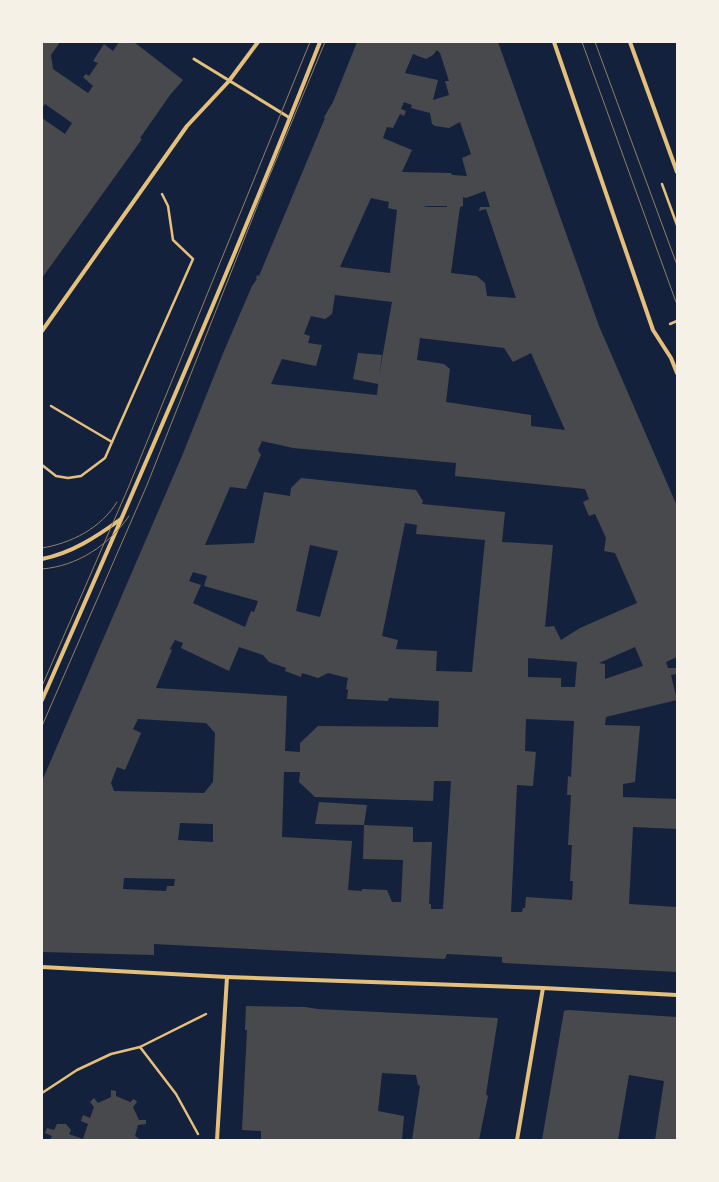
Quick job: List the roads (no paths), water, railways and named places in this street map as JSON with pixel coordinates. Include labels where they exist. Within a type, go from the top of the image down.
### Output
[{"type":"street","points":[[42,331],[187,126],[229,81],[258,42]]},
{"type":"street","points":[[42,700],[122,517],[290,118],[320,42]]},
{"type":"street","points":[[630,42],[677,172]]},
{"type":"street","points":[[554,43],[653,330],[671,358],[677,373]]},
{"type":"street","points":[[42,559],[58,556],[81,546],[122,517]]},
{"type":"street","points":[[42,966],[227,977],[543,988],[677,995]]},
{"type":"street","points":[[218,1140],[227,977]]},
{"type":"street","points":[[517,1140],[543,988]]},
{"type":"lane","points":[[194,59],[290,118]]},
{"type":"tram line","points":[[42,686],[129,486],[310,42]]},
{"type":"tram line","points":[[42,726],[147,485],[264,189],[325,42]]},
{"type":"tram line","points":[[582,42],[676,302]]},
{"type":"tram line","points":[[595,42],[677,265]]},
{"type":"tram line","points":[[42,548],[53,546],[85,533],[103,519],[117,502]]},
{"type":"tram line","points":[[42,569],[68,564],[92,552],[112,536],[129,516]]}]
